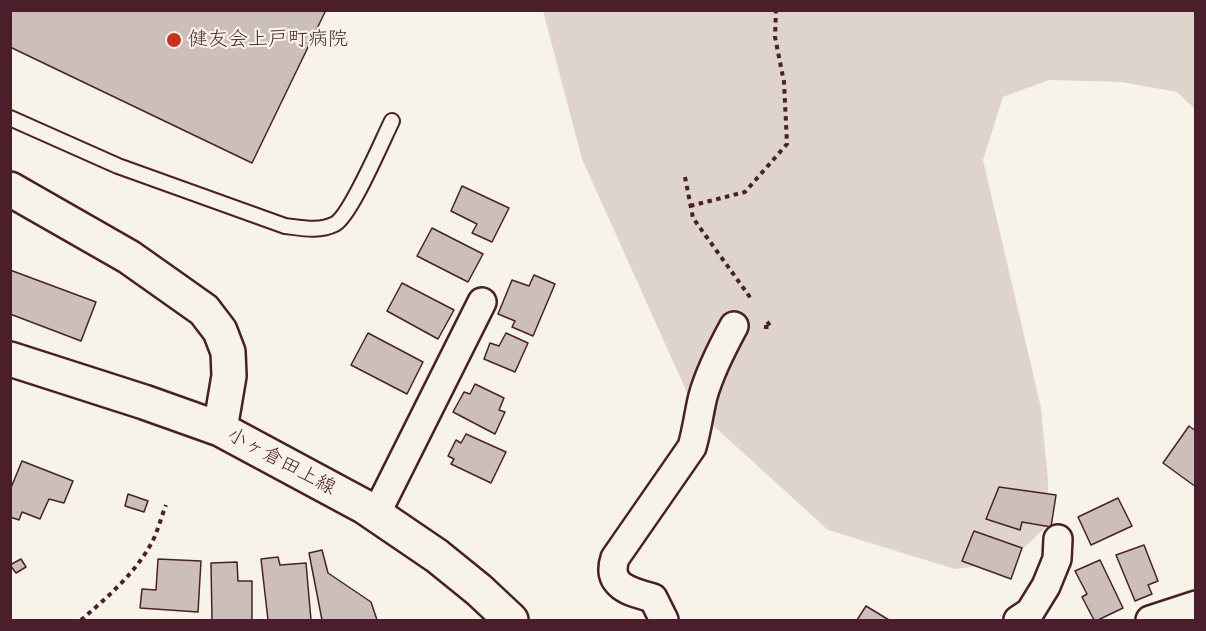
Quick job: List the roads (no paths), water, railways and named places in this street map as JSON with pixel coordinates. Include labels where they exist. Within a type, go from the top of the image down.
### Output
[{"type":"main road","name":"小ヶ倉田上線","points":[[10,189],[129,257],[204,310],[220,331],[228,352],[229,376],[220,429],[376,514],[437,556],[479,590],[512,621]]},
{"type":"main road","points":[[10,360],[144,402],[220,429]]},
{"type":"street","points":[[376,514],[482,302]]},
{"type":"street","points":[[664,621],[653,598],[630,592],[614,579],[612,568],[615,558],[692,447],[703,396],[719,355],[734,326]]},
{"type":"street","points":[[1028,618],[1046,586],[1057,559],[1058,539]]},
{"type":"street","points":[[1150,621],[1196,605]]},
{"type":"lane","points":[[10,118],[118,166],[285,226],[311,229],[322,229],[338,223],[350,206],[392,121]]},
{"type":"place","name":"健友会上戸町病院","points":[[174,40]]}]
